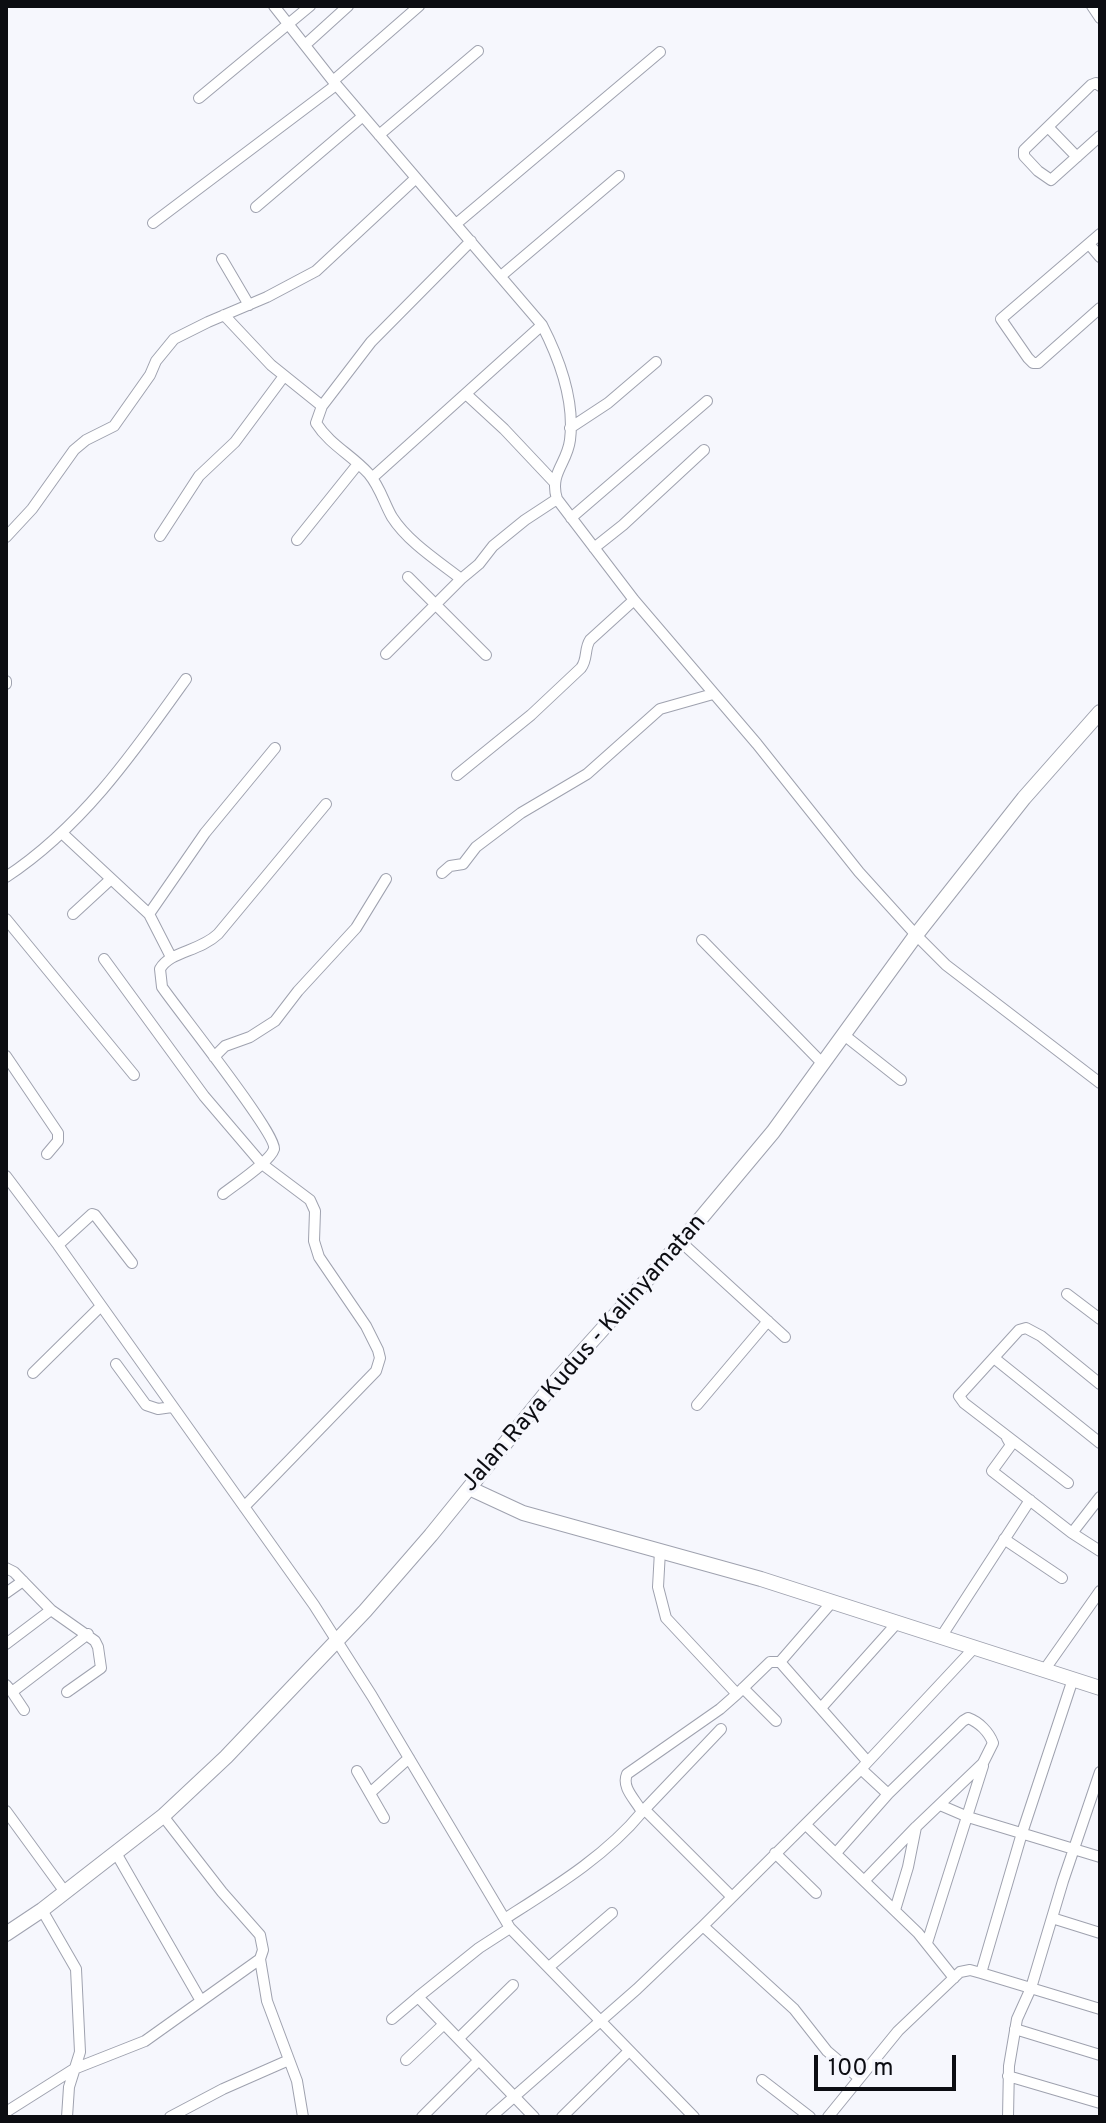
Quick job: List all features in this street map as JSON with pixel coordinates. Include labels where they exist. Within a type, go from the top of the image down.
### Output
[{"type":"main road","name":"Jalan Raya Kudus - Kalinyamatan","points":[[6,1934],[42,1910],[163,1816],[226,1757],[337,1641],[469,1488],[555,1382],[681,1242],[773,1132],[916,935],[1024,798],[1100,712]]},
{"type":"main road","points":[[469,1488],[523,1513],[832,1602],[1100,1688]]},
{"type":"street","points":[[274,6],[334,83],[542,325],[566,384],[570,428],[567,453],[554,482]]},
{"type":"street","points":[[199,98],[310,6]]},
{"type":"street","points":[[305,45],[348,6]]},
{"type":"street","points":[[153,223],[334,83],[419,6]]},
{"type":"street","points":[[1092,6],[1100,18]]},
{"type":"street","points":[[379,135],[478,51]]},
{"type":"street","points":[[456,224],[660,52]]},
{"type":"street","points":[[1100,86],[1096,83],[1091,85],[1024,150],[1025,159],[1051,180],[1100,136]]},
{"type":"street","points":[[256,207],[363,116]]},
{"type":"street","points":[[1048,127],[1077,157]]},
{"type":"street","points":[[501,276],[619,176]]},
{"type":"street","points":[[6,537],[32,509],[74,450],[86,440],[114,426],[174,339],[316,271],[416,178]]},
{"type":"street","points":[[1100,234],[1001,319],[1028,358],[1038,363],[1100,308]]},
{"type":"street","points":[[461,579],[425,551],[396,521],[372,478],[336,447],[316,423],[322,406],[371,342],[471,241]]},
{"type":"street","points":[[1089,244],[1100,257]]},
{"type":"street","points":[[222,259],[249,305]]},
{"type":"street","points":[[224,315],[284,376],[322,406]]},
{"type":"street","points":[[372,478],[542,325]]},
{"type":"street","points":[[570,428],[608,403],[656,362]]},
{"type":"street","points":[[160,536],[199,476],[235,442],[284,376]]},
{"type":"street","points":[[466,394],[554,482],[557,499],[634,600],[859,872],[916,935],[946,965],[1100,1083]]},
{"type":"street","points":[[571,518],[707,401]]},
{"type":"street","points":[[594,548],[704,450]]},
{"type":"street","points":[[297,540],[358,464]]},
{"type":"street","points":[[386,654],[479,564],[493,546],[557,499]]},
{"type":"street","points":[[408,577],[486,655]]},
{"type":"street","points":[[457,775],[520,725],[581,668],[587,658],[586,648],[590,640],[634,600]]},
{"type":"street","points":[[6,877],[63,834],[105,788],[186,679]]},
{"type":"street","points":[[442,873],[450,866],[463,864],[476,847],[544,797],[587,774],[660,709],[713,694]]},
{"type":"street","points":[[149,914],[205,833],[275,748]]},
{"type":"street","points":[[223,1194],[262,1164],[273,1152],[274,1144],[270,1134],[162,987],[160,969],[171,957],[203,946],[218,934],[326,804]]},
{"type":"street","points":[[63,834],[149,914],[171,957]]},
{"type":"street","points":[[73,914],[111,879]]},
{"type":"street","points":[[214,1057],[225,1046],[266,1029],[275,1021],[356,928],[386,879]]},
{"type":"street","points":[[6,919],[134,1075]]},
{"type":"street","points":[[702,940],[823,1064]]},
{"type":"street","points":[[104,959],[204,1096],[262,1164],[310,1200],[315,1211],[314,1241],[319,1257],[366,1326],[380,1358],[376,1371],[244,1507]]},
{"type":"street","points":[[844,1035],[901,1080]]},
{"type":"street","points":[[6,1056],[58,1133],[58,1141],[47,1154]]},
{"type":"street","points":[[6,1176],[293,1574],[508,1923],[694,2117]]},
{"type":"street","points":[[58,1245],[92,1214],[132,1263]]},
{"type":"street","points":[[681,1242],[785,1337]]},
{"type":"street","points":[[1067,1294],[1100,1319]]},
{"type":"street","points":[[33,1373],[101,1306]]},
{"type":"street","points":[[697,1405],[768,1321]]},
{"type":"street","points":[[1068,1483],[959,1396],[1019,1330],[1026,1328],[1041,1336],[1100,1384]]},
{"type":"street","points":[[994,1358],[1100,1443]]},
{"type":"street","points":[[116,1364],[146,1405],[158,1409],[172,1407]]},
{"type":"street","points":[[1007,1437],[1011,1445],[992,1471],[1100,1551]]},
{"type":"street","points":[[1072,1533],[1100,1497]]},
{"type":"street","points":[[941,1637],[1030,1500]]},
{"type":"street","points":[[1004,1539],[1062,1578]]},
{"type":"street","points":[[660,1551],[658,1587],[666,1618],[740,1691],[776,1721]]},
{"type":"street","points":[[6,1568],[51,1610],[88,1634],[98,1647],[101,1668],[67,1692]]},
{"type":"street","points":[[6,1593],[23,1581]]},
{"type":"street","points":[[1045,1669],[1100,1591]]},
{"type":"street","points":[[780,1662],[832,1602]]},
{"type":"street","points":[[6,1644],[51,1610]]},
{"type":"street","points":[[821,1708],[897,1623]]},
{"type":"street","points":[[24,1710],[9,1689],[88,1634]]},
{"type":"street","points":[[491,2117],[637,1989],[703,1926],[806,1825],[975,1647]]},
{"type":"street","points":[[732,1897],[643,1811],[625,1780],[627,1774],[720,1709],[770,1662],[780,1662],[821,1708],[888,1794]]},
{"type":"street","points":[[981,1973],[1022,1833],[1073,1679]]},
{"type":"street","points":[[836,1853],[888,1794],[968,1718],[986,1731],[993,1743],[983,1763],[927,1943]]},
{"type":"street","points":[[392,2019],[508,1923],[588,1862],[643,1811],[721,1729]]},
{"type":"street","points":[[370,1793],[409,1758]]},
{"type":"street","points":[[864,1881],[983,1763]]},
{"type":"street","points":[[357,1771],[384,1818]]},
{"type":"street","points":[[1023,2117],[1009,2115],[1008,2076],[1015,2029],[1031,1988],[1074,1849],[1096,1800],[1100,1772]]},
{"type":"street","points":[[940,1805],[968,1817],[1100,1857]]},
{"type":"street","points":[[6,1811],[65,1892]]},
{"type":"street","points":[[163,1816],[260,1935],[263,1950],[260,1959],[267,2001],[297,2081],[303,2117]]},
{"type":"street","points":[[806,1825],[927,1943],[954,1978]]},
{"type":"street","points":[[895,1910],[916,1827]]},
{"type":"street","points":[[116,1853],[201,2001]]},
{"type":"street","points":[[775,1853],[816,1893]]},
{"type":"street","points":[[42,1910],[76,1969],[75,2005],[80,2052],[74,2069],[67,2117]]},
{"type":"street","points":[[549,1967],[612,1913]]},
{"type":"street","points":[[1052,1918],[1100,1933]]},
{"type":"street","points":[[703,1926],[794,2009],[827,2051],[859,2078]]},
{"type":"street","points":[[6,2112],[74,2069],[145,2041],[260,1959]]},
{"type":"street","points":[[828,2117],[898,2031],[954,1978],[966,1971],[1100,2009]]},
{"type":"street","points":[[459,2038],[513,1985]]},
{"type":"street","points":[[418,1997],[534,2117]]},
{"type":"street","points":[[406,2060],[444,2024]]},
{"type":"street","points":[[1015,2029],[1100,2055]]},
{"type":"street","points":[[562,2117],[629,2051]]},
{"type":"street","points":[[170,2117],[289,2060]]},
{"type":"street","points":[[422,2117],[479,2060]]},
{"type":"street","points":[[1008,2076],[1100,2103]]},
{"type":"street","points":[[762,2080],[810,2117]]}]
